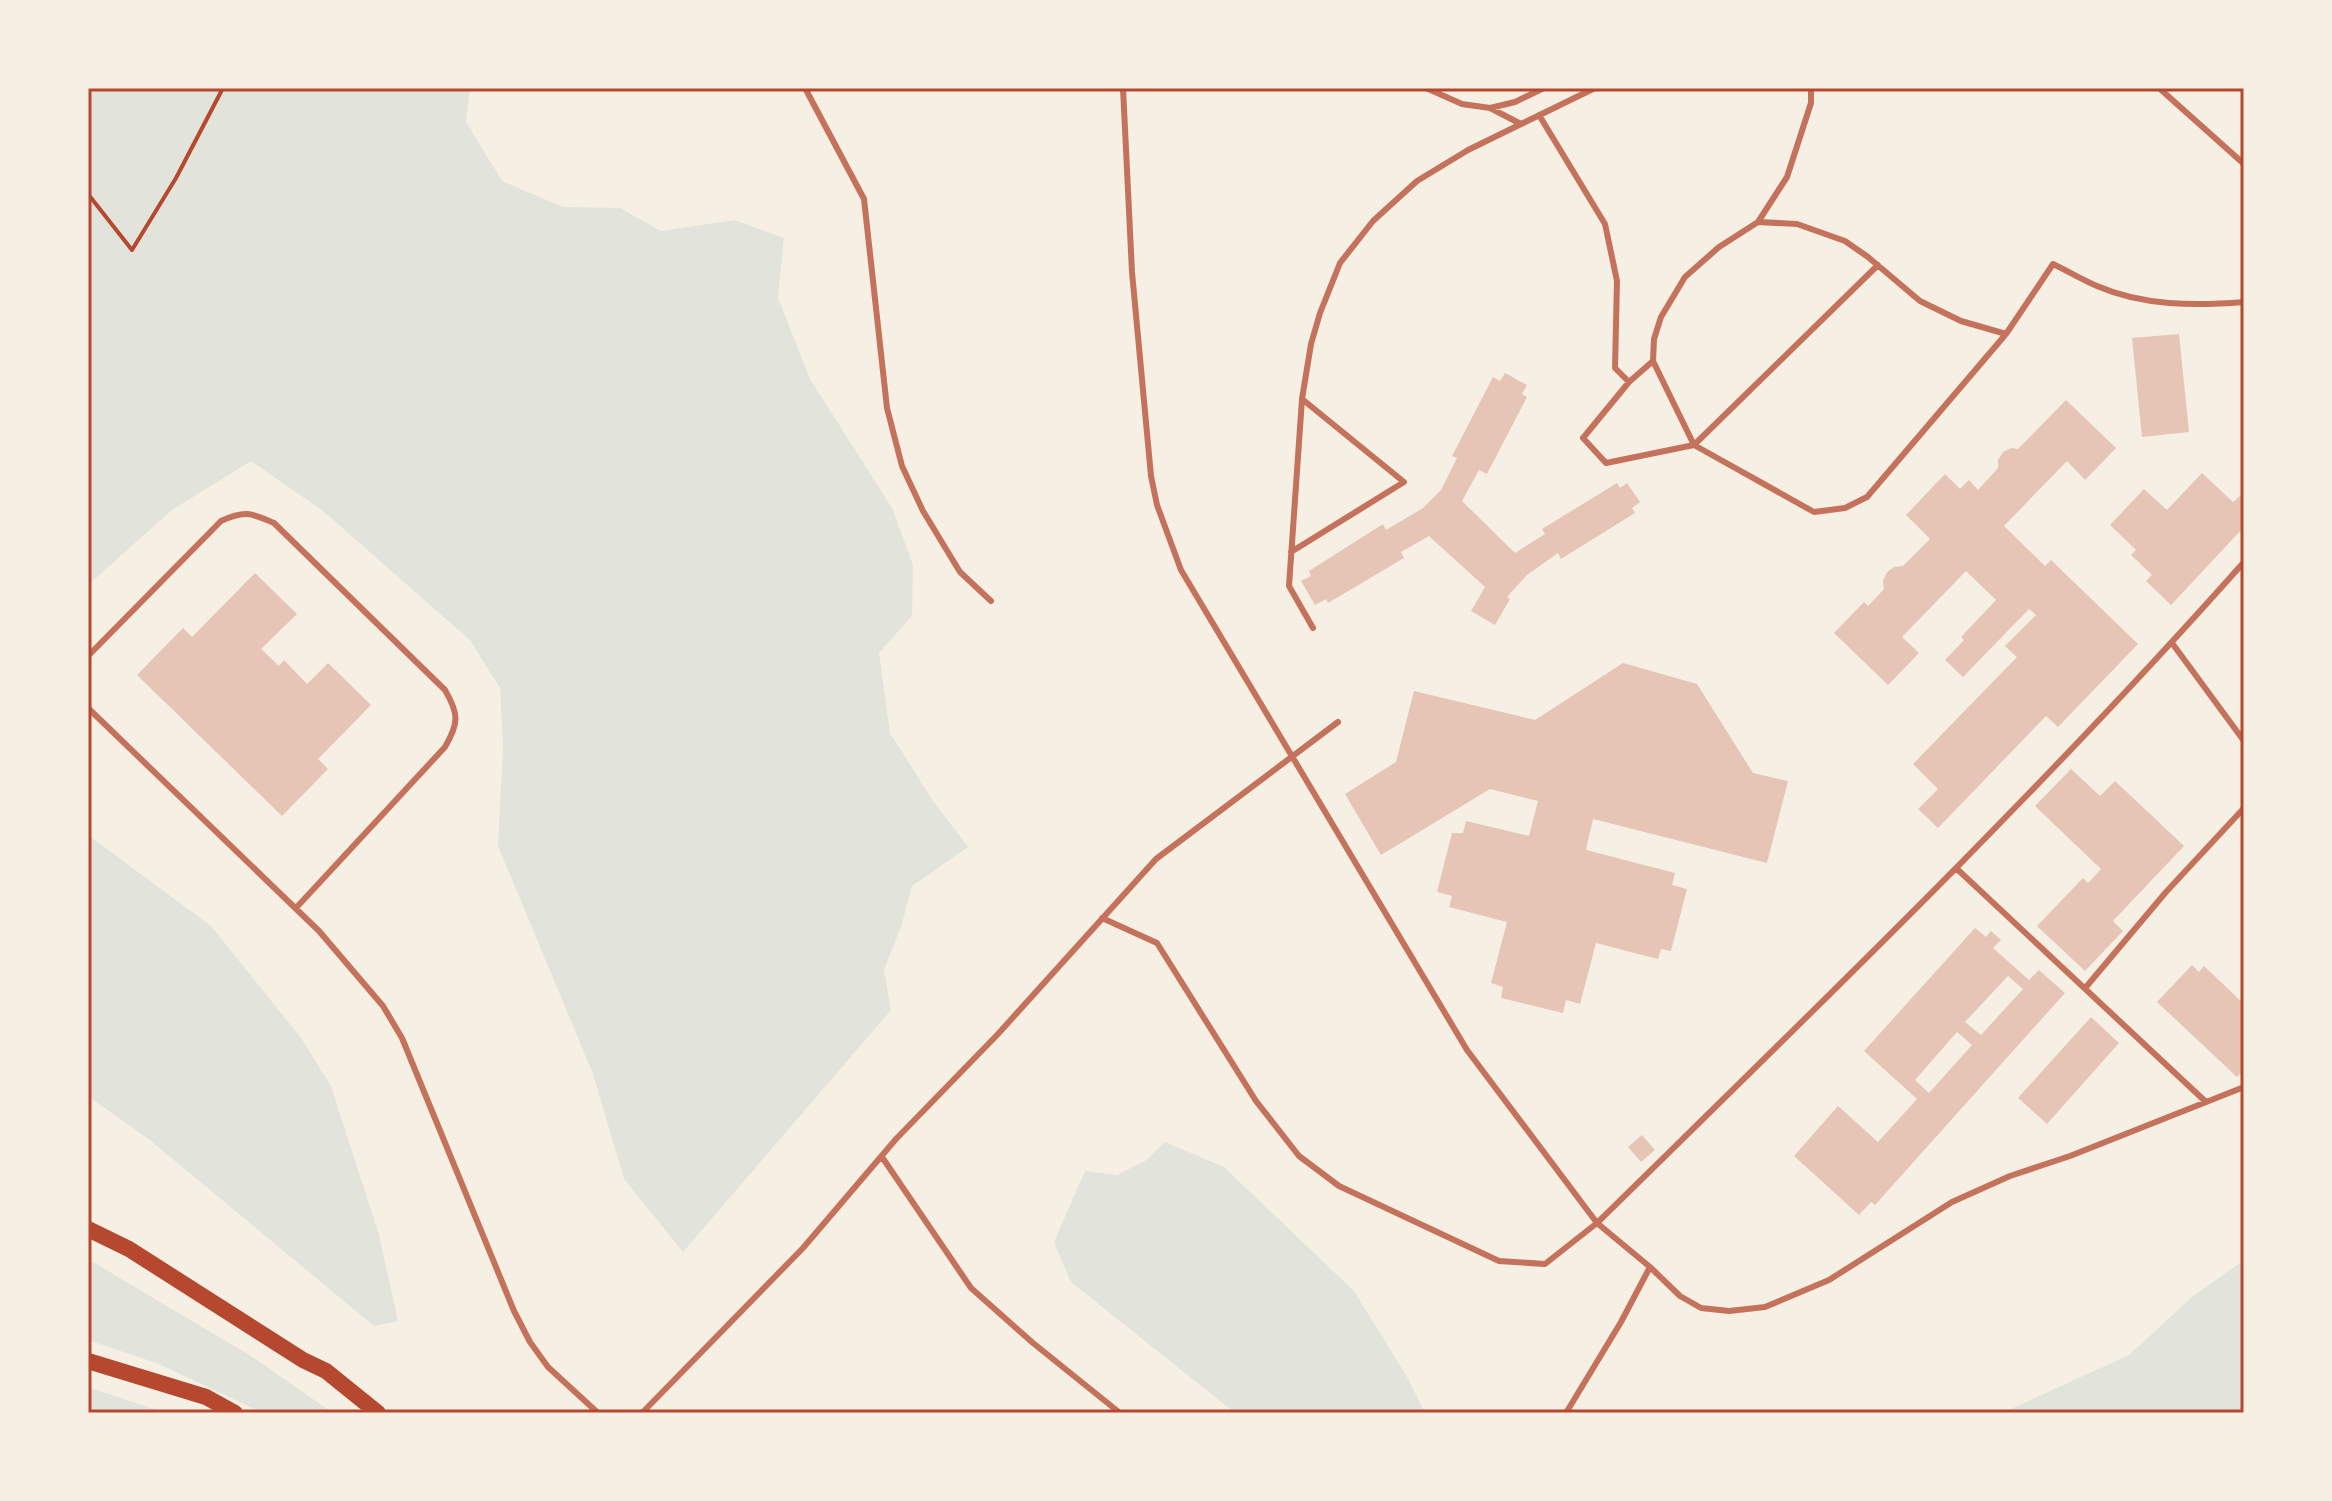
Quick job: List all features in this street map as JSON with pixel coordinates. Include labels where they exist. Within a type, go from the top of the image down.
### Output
[{"type":"main road","points":[[88,1229],[129,1249],[303,1360],[326,1371],[378,1413]]},
{"type":"main road","points":[[88,1361],[206,1397],[235,1413]]},
{"type":"lane","points":[[805,88],[864,199],[887,408],[902,466],[923,511],[960,572],[991,601]]},
{"type":"lane","points":[[1123,88],[1132,272],[1151,476],[1157,505],[1181,570],[1467,1050],[1597,1223],[1680,1296],[1701,1308],[1729,1311],[1765,1307],[1829,1280],[1952,1202],[2010,1176],[2070,1156],[2244,1087]]},
{"type":"lane","points":[[1426,88],[1462,104],[1490,108],[1521,124]]},
{"type":"lane","points":[[1490,108],[1515,102],[1544,88]]},
{"type":"lane","points":[[1313,628],[1289,586],[1302,399],[1311,344],[1340,263],[1373,221],[1417,181],[1468,150],[1595,88]]},
{"type":"lane","points":[[1811,88],[1811,103],[1787,177],[1758,222],[1719,247],[1685,277],[1661,317],[1654,339],[1653,361],[1694,445],[1814,512],[1845,508],[1867,497],[2006,334],[2053,264],[2100,288],[2163,304],[2244,302]]},
{"type":"lane","points":[[2159,88],[2244,164]]},
{"type":"lane","points":[[1539,115],[1605,224],[1617,281],[1615,368],[1629,382]]},
{"type":"lane","points":[[1758,222],[1797,224],[1845,241],[1920,301],[1961,321],[2006,334]]},
{"type":"lane","points":[[1653,361],[1629,382],[1583,438],[1606,463],[1694,445],[1878,265]]},
{"type":"lane","points":[[1291,552],[1404,482],[1302,399]]},
{"type":"lane","points":[[88,656],[221,521],[239,513],[254,514],[274,523],[445,690],[455,708],[456,728],[445,747],[296,908]]},
{"type":"lane","points":[[1102,918],[1157,943],[1256,1101],[1299,1156],[1339,1186],[1499,1261],[1545,1264],[1597,1223],[1956,868],[2172,643],[2244,562]]},
{"type":"lane","points":[[2172,643],[2244,741]]},
{"type":"lane","points":[[88,708],[296,908],[353,967],[383,1006],[402,1038],[525,1332],[548,1367],[598,1413]]},
{"type":"lane","points":[[642,1413],[803,1248],[882,1157],[1156,859],[1338,722]]},
{"type":"lane","points":[[2086,987],[2166,892],[2244,808]]},
{"type":"lane","points":[[1956,868],[2206,1102]]},
{"type":"lane","points":[[882,1157],[971,1288],[1120,1413]]},
{"type":"lane","points":[[1566,1413],[1650,1267]]},
{"type":"path","points":[[88,194],[132,250],[176,178],[223,88]]},
{"type":"shaded area","points":[[88,88],[470,88],[466,122],[502,181],[563,207],[620,208],[661,231],[735,220],[784,238],[778,298],[810,379],[892,508],[913,565],[912,616],[879,653],[890,733],[933,801],[968,847],[912,886],[901,927],[884,970],[891,1010],[683,1252],[624,1179],[593,1074],[498,846],[503,747],[500,688],[470,640],[323,511],[251,461],[172,510],[88,585]]},
{"type":"shaded area","points":[[88,835],[211,926],[301,1038],[331,1086],[379,1235],[398,1321],[374,1326],[151,1141],[88,1096]]},
{"type":"shaded area","points":[[1165,1142],[1224,1167],[1354,1291],[1406,1375],[1425,1413],[1235,1413],[1071,1282],[1054,1242],[1085,1171],[1117,1175],[1145,1161]]},
{"type":"shaded area","points":[[88,1259],[251,1356],[333,1413],[263,1413],[159,1364],[88,1340]]},
{"type":"shaded area","points":[[2244,1260],[2244,1413],[2002,1413],[2129,1355],[2192,1297]]},
{"type":"shaded area","points":[[88,1387],[166,1413],[88,1413]]},
{"type":"building","points":[[2179,334],[2189,432],[2142,437],[2132,338]]},
{"type":"building","points":[[1505,373],[1527,385],[1522,394],[1527,397],[1487,474],[1479,470],[1462,501],[1515,553],[1545,534],[1542,529],[1617,483],[1620,488],[1627,483],[1640,502],[1632,508],[1635,513],[1561,559],[1558,553],[1527,575],[1507,597],[1510,599],[1495,625],[1471,611],[1485,587],[1429,536],[1401,552],[1404,558],[1328,603],[1326,599],[1315,605],[1301,581],[1311,576],[1309,571],[1383,524],[1386,530],[1423,508],[1441,490],[1457,458],[1452,456],[1493,377],[1500,381]]},
{"type":"building","points":[[2066,400],[2116,448],[2085,480],[2067,461],[2004,526],[2045,566],[2051,560],[2138,644],[2058,727],[2046,716],[1938,828],[1918,809],[1938,789],[1913,764],[2017,657],[2005,646],[2036,615],[2029,609],[1963,677],[1945,660],[1964,640],[1961,637],[1996,600],[1966,571],[1902,637],[1919,653],[1888,685],[1834,633],[1864,602],[1868,606],[1884,589],[1887,572],[1903,566],[1930,539],[1906,515],[1945,474],[1960,489],[1969,480],[1978,490],[1998,468],[2003,452],[2018,449]]},
{"type":"building","points":[[2202,473],[2233,502],[2240,496],[2244,499],[2244,527],[2171,605],[2146,581],[2152,575],[2131,555],[2136,550],[2110,525],[2144,489],[2167,510]]},
{"type":"building","points":[[255,573],[297,614],[261,649],[279,666],[284,660],[307,684],[328,663],[371,705],[318,759],[328,769],[282,816],[137,675],[183,628],[192,637]]},
{"type":"building","points":[[1623,663],[1697,684],[1753,773],[1788,781],[1767,863],[1593,819],[1586,850],[1675,873],[1672,885],[1687,889],[1671,951],[1661,949],[1658,959],[1596,943],[1580,1004],[1566,1000],[1563,1013],[1501,998],[1503,987],[1491,983],[1507,922],[1449,907],[1452,896],[1437,892],[1452,833],[1463,833],[1466,821],[1529,836],[1538,801],[1490,789],[1381,855],[1345,794],[1396,762],[1414,691],[1535,720]]},
{"type":"building","points":[[2071,769],[2100,796],[2115,781],[2184,846],[2113,921],[2123,931],[2085,971],[2037,926],[2083,878],[2088,883],[2101,869],[2035,806]]},
{"type":"building","points":[[1975,928],[1986,937],[1991,931],[2001,940],[1993,948],[2029,980],[2039,970],[2065,993],[1875,1205],[1871,1202],[1859,1215],[1794,1156],[1838,1106],[1878,1142],[1917,1099],[1864,1051]],"holes":[[[2008,976],[2023,989],[1981,1035],[1965,1022]],[[1957,1032],[1972,1045],[1929,1093],[1915,1080]]]},
{"type":"building","points":[[2192,965],[2199,972],[2204,966],[2244,1004],[2244,1070],[2237,1077],[2157,1002]]},
{"type":"building","points":[[2091,1017],[2119,1043],[2047,1124],[2018,1098]]},
{"type":"building","points":[[1642,1135],[1655,1150],[1641,1162],[1628,1147]]}]
